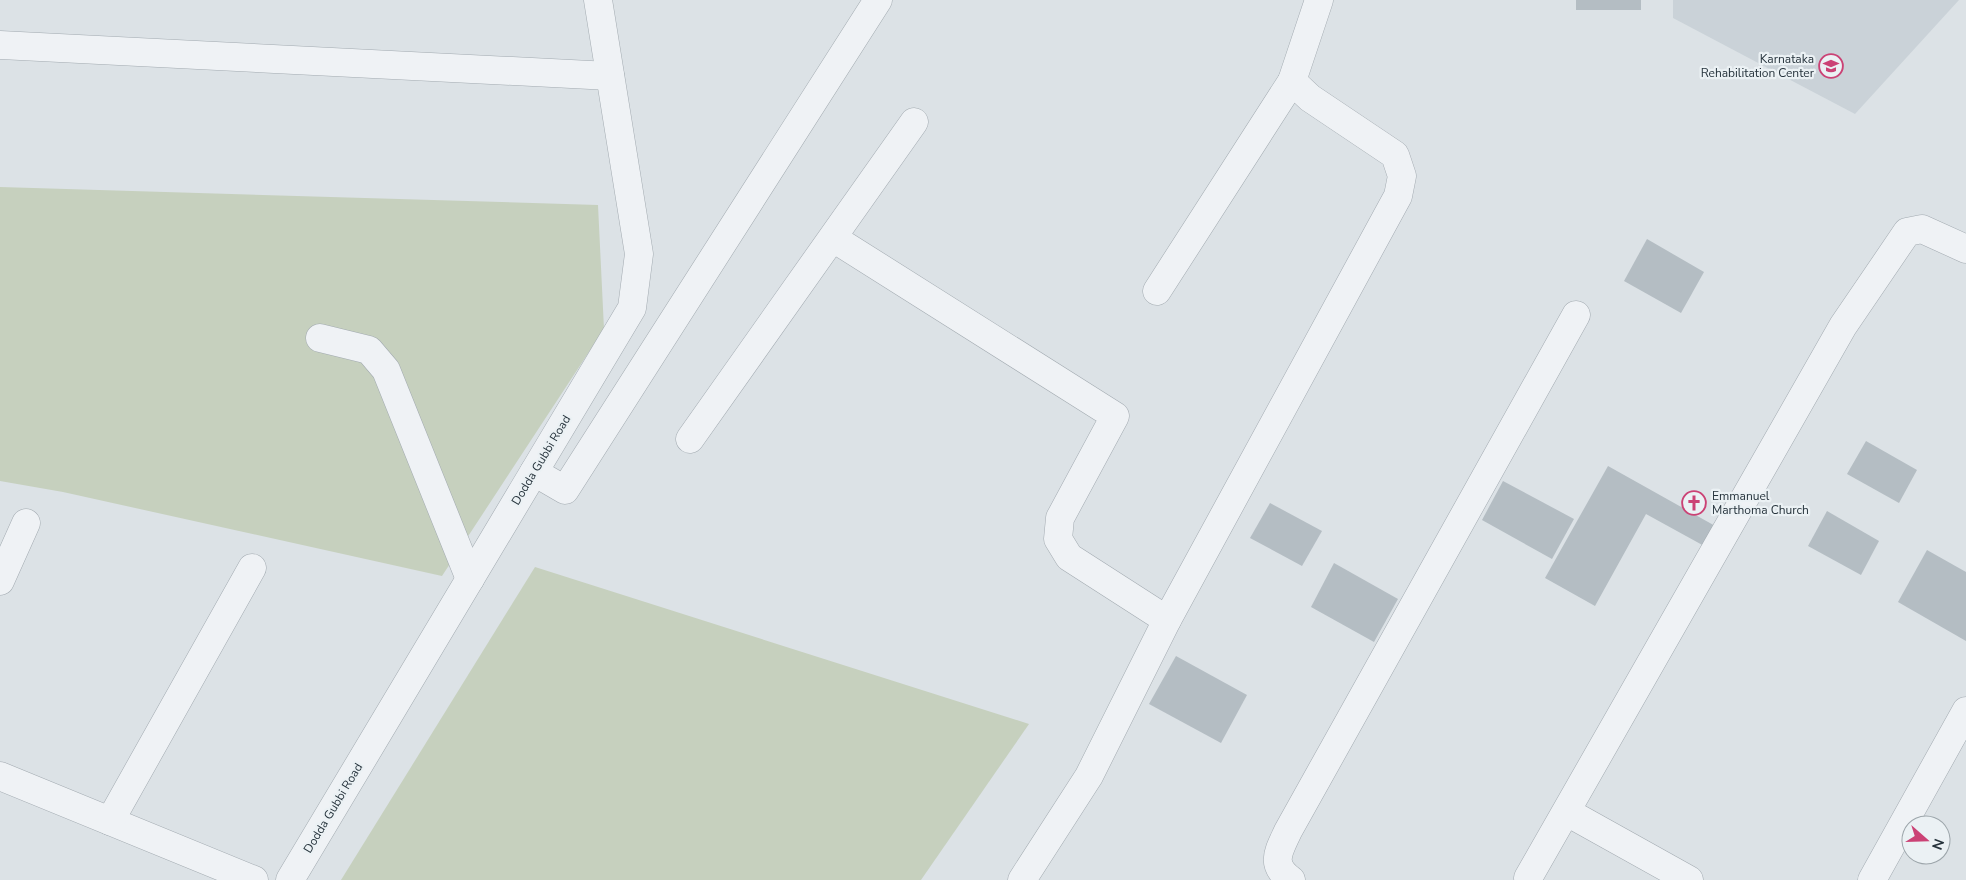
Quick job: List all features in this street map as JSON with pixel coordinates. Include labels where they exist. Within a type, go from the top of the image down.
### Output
[{"type":"street","name":"Dodda Gubbi Road","points":[[290,880],[632,308],[639,254],[598,0]]},
{"type":"street","points":[[534,472],[565,490],[878,0]]},
{"type":"street","points":[[1157,291],[1292,81],[1319,0]]},
{"type":"street","points":[[0,44],[610,76]]},
{"type":"street","points":[[1022,880],[1089,776],[1167,620],[1398,196],[1402,176],[1395,155],[1310,98],[1292,81]]},
{"type":"street","points":[[690,439],[834,238],[914,122]]},
{"type":"street","points":[[1528,878],[1843,326],[1907,232],[1922,230],[1966,249]]},
{"type":"street","points":[[834,238],[1115,416],[1060,518],[1058,539],[1069,557],[1167,620]]},
{"type":"street","points":[[1291,880],[1278,865],[1278,854],[1288,831],[1576,314]]},
{"type":"street","points":[[320,338],[369,350],[386,370],[470,579]]},
{"type":"street","points":[[0,581],[26,523]]},
{"type":"street","points":[[110,821],[252,568]]},
{"type":"street","points":[[1872,880],[1965,716]]},
{"type":"street","points":[[0,776],[254,880]]},
{"type":"street","points":[[1567,812],[1689,880]]},
{"type":"shaded area","name":"Karnataka Rehabilitation Center","points":[[1673,0],[1959,0],[1855,114],[1673,18]]},
{"type":"green space","points":[[0,187],[598,205],[604,329],[442,576],[63,492],[0,481]]},
{"type":"green space","points":[[535,567],[1029,724],[921,880],[341,880]]},
{"type":"building","points":[[1576,0],[1641,0],[1641,10],[1576,10]]},
{"type":"building","points":[[1647,239],[1704,272],[1681,313],[1624,281]]},
{"type":"building","points":[[1866,441],[1917,470],[1899,503],[1847,474]]},
{"type":"building","points":[[1608,466],[1717,527],[1706,547],[1646,514],[1595,606],[1545,578]]},
{"type":"building","points":[[1503,481],[1574,519],[1552,559],[1482,520]]},
{"type":"building","points":[[1270,503],[1322,531],[1302,566],[1250,538]]},
{"type":"building","points":[[1827,511],[1879,541],[1861,575],[1808,546]]},
{"type":"building","points":[[1927,550],[1966,572],[1966,641],[1898,602]]},
{"type":"building","points":[[1334,563],[1398,599],[1374,642],[1311,607]]},
{"type":"building","points":[[1176,656],[1247,695],[1221,743],[1149,704]]},
{"type":"place","name":"Karnataka Rehabilitation Center","points":[[1831,66]]},
{"type":"place","name":"Emmanuel Marthoma Church","points":[[1694,503]]}]
